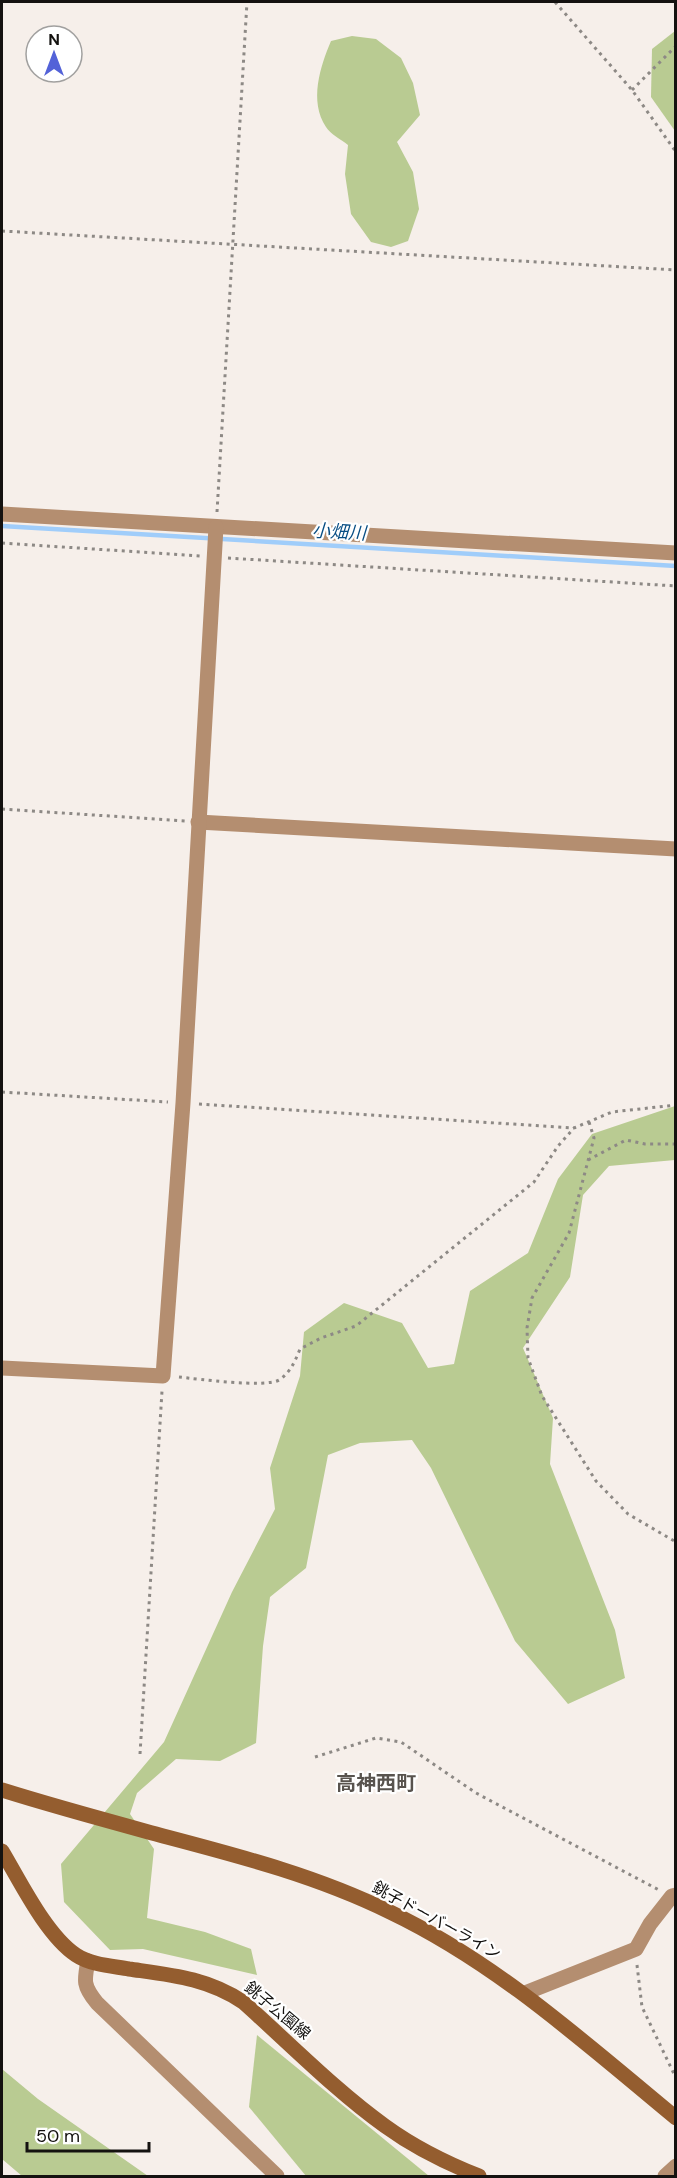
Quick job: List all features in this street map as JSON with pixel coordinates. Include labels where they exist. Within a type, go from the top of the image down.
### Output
[{"type":"main road","name":"銚子ドーバーライン","points":[[2,1790],[292,1872],[348,1892],[392,1912],[485,1965],[525,1994],[675,2118]]},
{"type":"main road","name":"銚子公園線","points":[[2,1851],[43,1918],[61,1941],[76,1955],[108,1966],[203,1981],[224,1989],[243,2002],[362,2108],[386,2126],[418,2148],[479,2176]]},
{"type":"street","points":[[2,514],[675,553]]},
{"type":"street","points":[[2,1368],[163,1376],[183,1103],[216,527]]},
{"type":"street","points":[[198,822],[675,849]]},
{"type":"street","points":[[525,1994],[636,1949],[650,1924],[674,1896]]},
{"type":"street","points":[[88,1960],[84,1980],[86,1988],[97,2003],[277,2176]]},
{"type":"street","points":[[665,2176],[675,2166]]},
{"type":"path","points":[[216,527],[247,2]]},
{"type":"path","points":[[555,2],[632,90],[675,152]]},
{"type":"path","points":[[632,90],[675,46]]},
{"type":"path","points":[[2,231],[675,270]]},
{"type":"path","points":[[2,543],[675,586]]},
{"type":"path","points":[[2,809],[198,822]]},
{"type":"path","points":[[2,1092],[574,1128],[612,1112],[675,1106]]},
{"type":"path","points":[[589,1122],[594,1138],[569,1233],[532,1299],[527,1328],[528,1358],[542,1396],[596,1481],[628,1514],[675,1542]]},
{"type":"path","points":[[140,1754],[163,1376],[260,1383],[278,1381],[292,1367],[300,1349],[321,1338],[356,1326],[534,1182],[558,1146],[574,1128]]},
{"type":"path","points":[[588,1160],[626,1140],[645,1144],[675,1144]]},
{"type":"path","points":[[315,1757],[376,1738],[401,1742],[476,1793],[674,1896]]},
{"type":"path","points":[[636,1949],[642,2007],[675,2078]]},
{"type":"green space","points":[[675,31],[675,131],[651,97],[652,49]]},
{"type":"green space","points":[[352,36],[376,39],[401,58],[413,83],[420,115],[397,142],[413,172],[419,209],[408,241],[391,247],[371,242],[351,214],[345,174],[348,145],[328,130],[318,106],[320,73],[331,41]]},
{"type":"green space","points":[[675,1106],[675,1160],[609,1166],[583,1195],[570,1277],[523,1348],[553,1418],[550,1464],[615,1630],[625,1678],[568,1704],[515,1641],[431,1468],[412,1440],[360,1443],[328,1455],[306,1568],[270,1597],[263,1646],[256,1743],[220,1761],[176,1759],[137,1793],[130,1814],[154,1849],[147,1918],[205,1932],[251,1949],[257,1975],[143,1949],[110,1950],[64,1902],[61,1864],[164,1742],[232,1592],[275,1509],[270,1468],[300,1376],[304,1332],[344,1303],[402,1323],[428,1368],[454,1364],[470,1291],[528,1253],[558,1179],[592,1134]]},
{"type":"green space","points":[[257,2035],[429,2176],[306,2176],[249,2107]]},
{"type":"green space","points":[[2,2069],[38,2099],[148,2176],[22,2176],[2,2159]]},
{"type":"waterway","name":"小畑川","points":[[2,526],[676,566]]},
{"type":"district","name":"高神西町","points":[[376,1783]]}]
